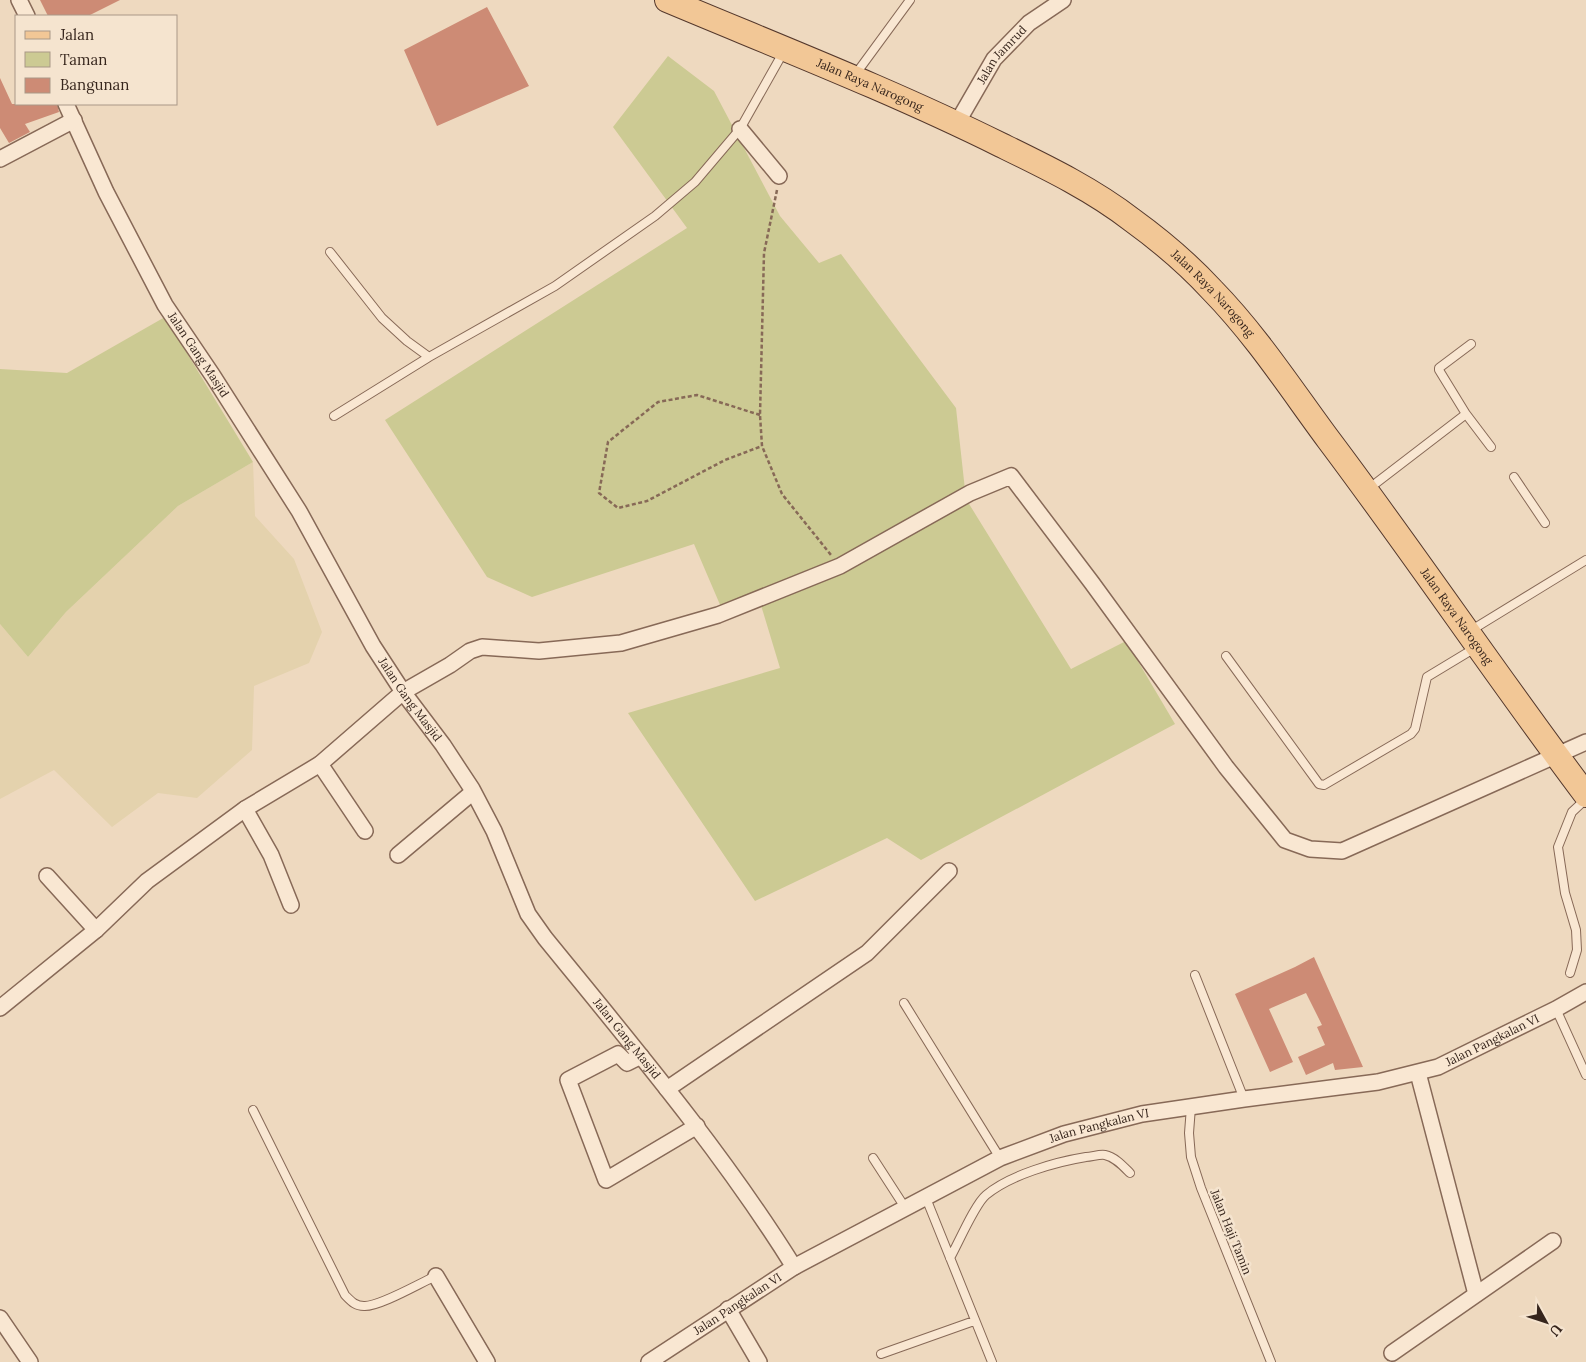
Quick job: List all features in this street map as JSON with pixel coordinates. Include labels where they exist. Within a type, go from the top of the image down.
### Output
[{"type":"main road","name":"Jalan Raya Narogong","points":[[668,0],[854,77],[957,123],[1072,180],[1130,218],[1171,250],[1212,290],[1245,327],[1366,490],[1586,797]]},
{"type":"street","points":[[19,0],[26,15]]},
{"type":"street","name":"Jalan Jamrud","points":[[957,123],[994,59],[1029,23],[1063,0]]},
{"type":"street","name":"Jalan Gang Masjid","points":[[66,105],[106,192],[165,305],[213,376],[299,511],[373,646],[403,692],[443,745],[473,792],[494,831],[528,914],[545,938],[697,1126],[763,1216],[794,1267]]},
{"type":"street","points":[[0,159],[74,120]]},
{"type":"street","points":[[740,129],[779,176]]},
{"type":"street","points":[[0,1008],[96,930],[147,881],[245,809],[320,764],[403,692],[450,665],[470,651],[482,647],[539,651],[621,643],[718,615],[840,566],[970,493],[1011,476],[1103,597],[1226,767],[1285,840],[1310,849],[1342,851],[1586,742]]},
{"type":"street","points":[[320,764],[365,831]]},
{"type":"street","points":[[398,854],[473,792]]},
{"type":"street","points":[[245,809],[270,855],[291,905]]},
{"type":"street","points":[[667,1089],[867,953],[949,871]]},
{"type":"street","points":[[47,876],[96,930]]},
{"type":"street","name":"Jalan Pangkalan VI","points":[[649,1362],[794,1267],[1000,1158],[1064,1134],[1142,1114],[1378,1082],[1418,1073],[1438,1067],[1556,1009],[1586,992]]},
{"type":"street","points":[[641,1056],[627,1063],[618,1054],[568,1080],[606,1180],[697,1126]]},
{"type":"street","points":[[1418,1073],[1476,1294]]},
{"type":"street","points":[[1392,1353],[1553,1241]]},
{"type":"street","points":[[436,1276],[487,1362]]},
{"type":"street","points":[[728,1309],[759,1362]]},
{"type":"street","points":[[0,1318],[30,1362]]},
{"type":"lane","points":[[854,77],[910,0]]},
{"type":"lane","points":[[334,416],[429,356],[555,286],[656,216],[695,182],[740,129],[784,49]]},
{"type":"lane","points":[[330,252],[382,318],[407,341],[429,356]]},
{"type":"lane","points":[[1470,344],[1439,368],[1439,370],[1466,414],[1491,447]]},
{"type":"lane","points":[[1366,490],[1466,414]]},
{"type":"lane","points":[[1514,477],[1546,523]]},
{"type":"lane","points":[[1226,656],[1319,784],[1324,786],[1411,734],[1415,729],[1427,676],[1458,657],[1472,640],[1586,560]]},
{"type":"lane","points":[[1570,972],[1577,950],[1576,930],[1565,893],[1558,848],[1572,812],[1586,797]]},
{"type":"lane","points":[[1195,975],[1244,1099]]},
{"type":"lane","points":[[904,1003],[1000,1158]]},
{"type":"lane","points":[[1556,1009],[1586,1075]]},
{"type":"lane","name":"Jalan Haji Tamin","points":[[1191,1107],[1189,1132],[1191,1157],[1201,1188],[1271,1362]]},
{"type":"lane","points":[[253,1110],[345,1295],[354,1304],[365,1307],[382,1302],[436,1276]]},
{"type":"lane","points":[[950,1258],[979,1204],[986,1195],[1012,1180],[1064,1160],[1104,1155],[1115,1160],[1130,1173]]},
{"type":"lane","points":[[873,1158],[906,1209]]},
{"type":"lane","points":[[926,1198],[992,1362]]},
{"type":"lane","points":[[881,1354],[974,1321]]},
{"type":"path","points":[[779,176],[764,253],[760,415],[762,446],[782,494],[840,566]]},
{"type":"path","points":[[760,415],[698,395],[658,402],[608,442],[599,493],[618,508],[647,501],[725,460],[762,446]]},
{"type":"shaded area","points":[[253,462],[255,516],[294,559],[322,632],[309,663],[254,686],[252,750],[197,798],[158,793],[112,827],[54,770],[0,799],[0,624],[28,657],[66,612],[178,506]]},
{"type":"green space","points":[[668,56],[714,91],[780,216],[819,263],[841,254],[956,408],[966,499],[1071,669],[1126,641],[1175,724],[921,860],[887,838],[755,901],[628,713],[780,668],[760,602],[721,607],[694,544],[532,597],[487,577],[385,420],[687,228],[613,127]]},
{"type":"green space","points":[[165,317],[253,462],[178,506],[66,612],[28,657],[0,624],[0,369],[67,373]]},
{"type":"building","points":[[40,0],[120,0],[90,15],[48,15]]},
{"type":"building","points":[[487,7],[529,86],[437,126],[404,50]]},
{"type":"building","points":[[0,78],[12,104],[57,105],[59,112],[25,124],[30,132],[9,143],[0,128]]},
{"type":"building","points":[[1314,957],[1363,1067],[1335,1070],[1333,1063],[1306,1075],[1298,1057],[1325,1045],[1317,1027],[1322,1025],[1306,993],[1269,1009],[1293,1062],[1270,1072],[1235,994]]}]
